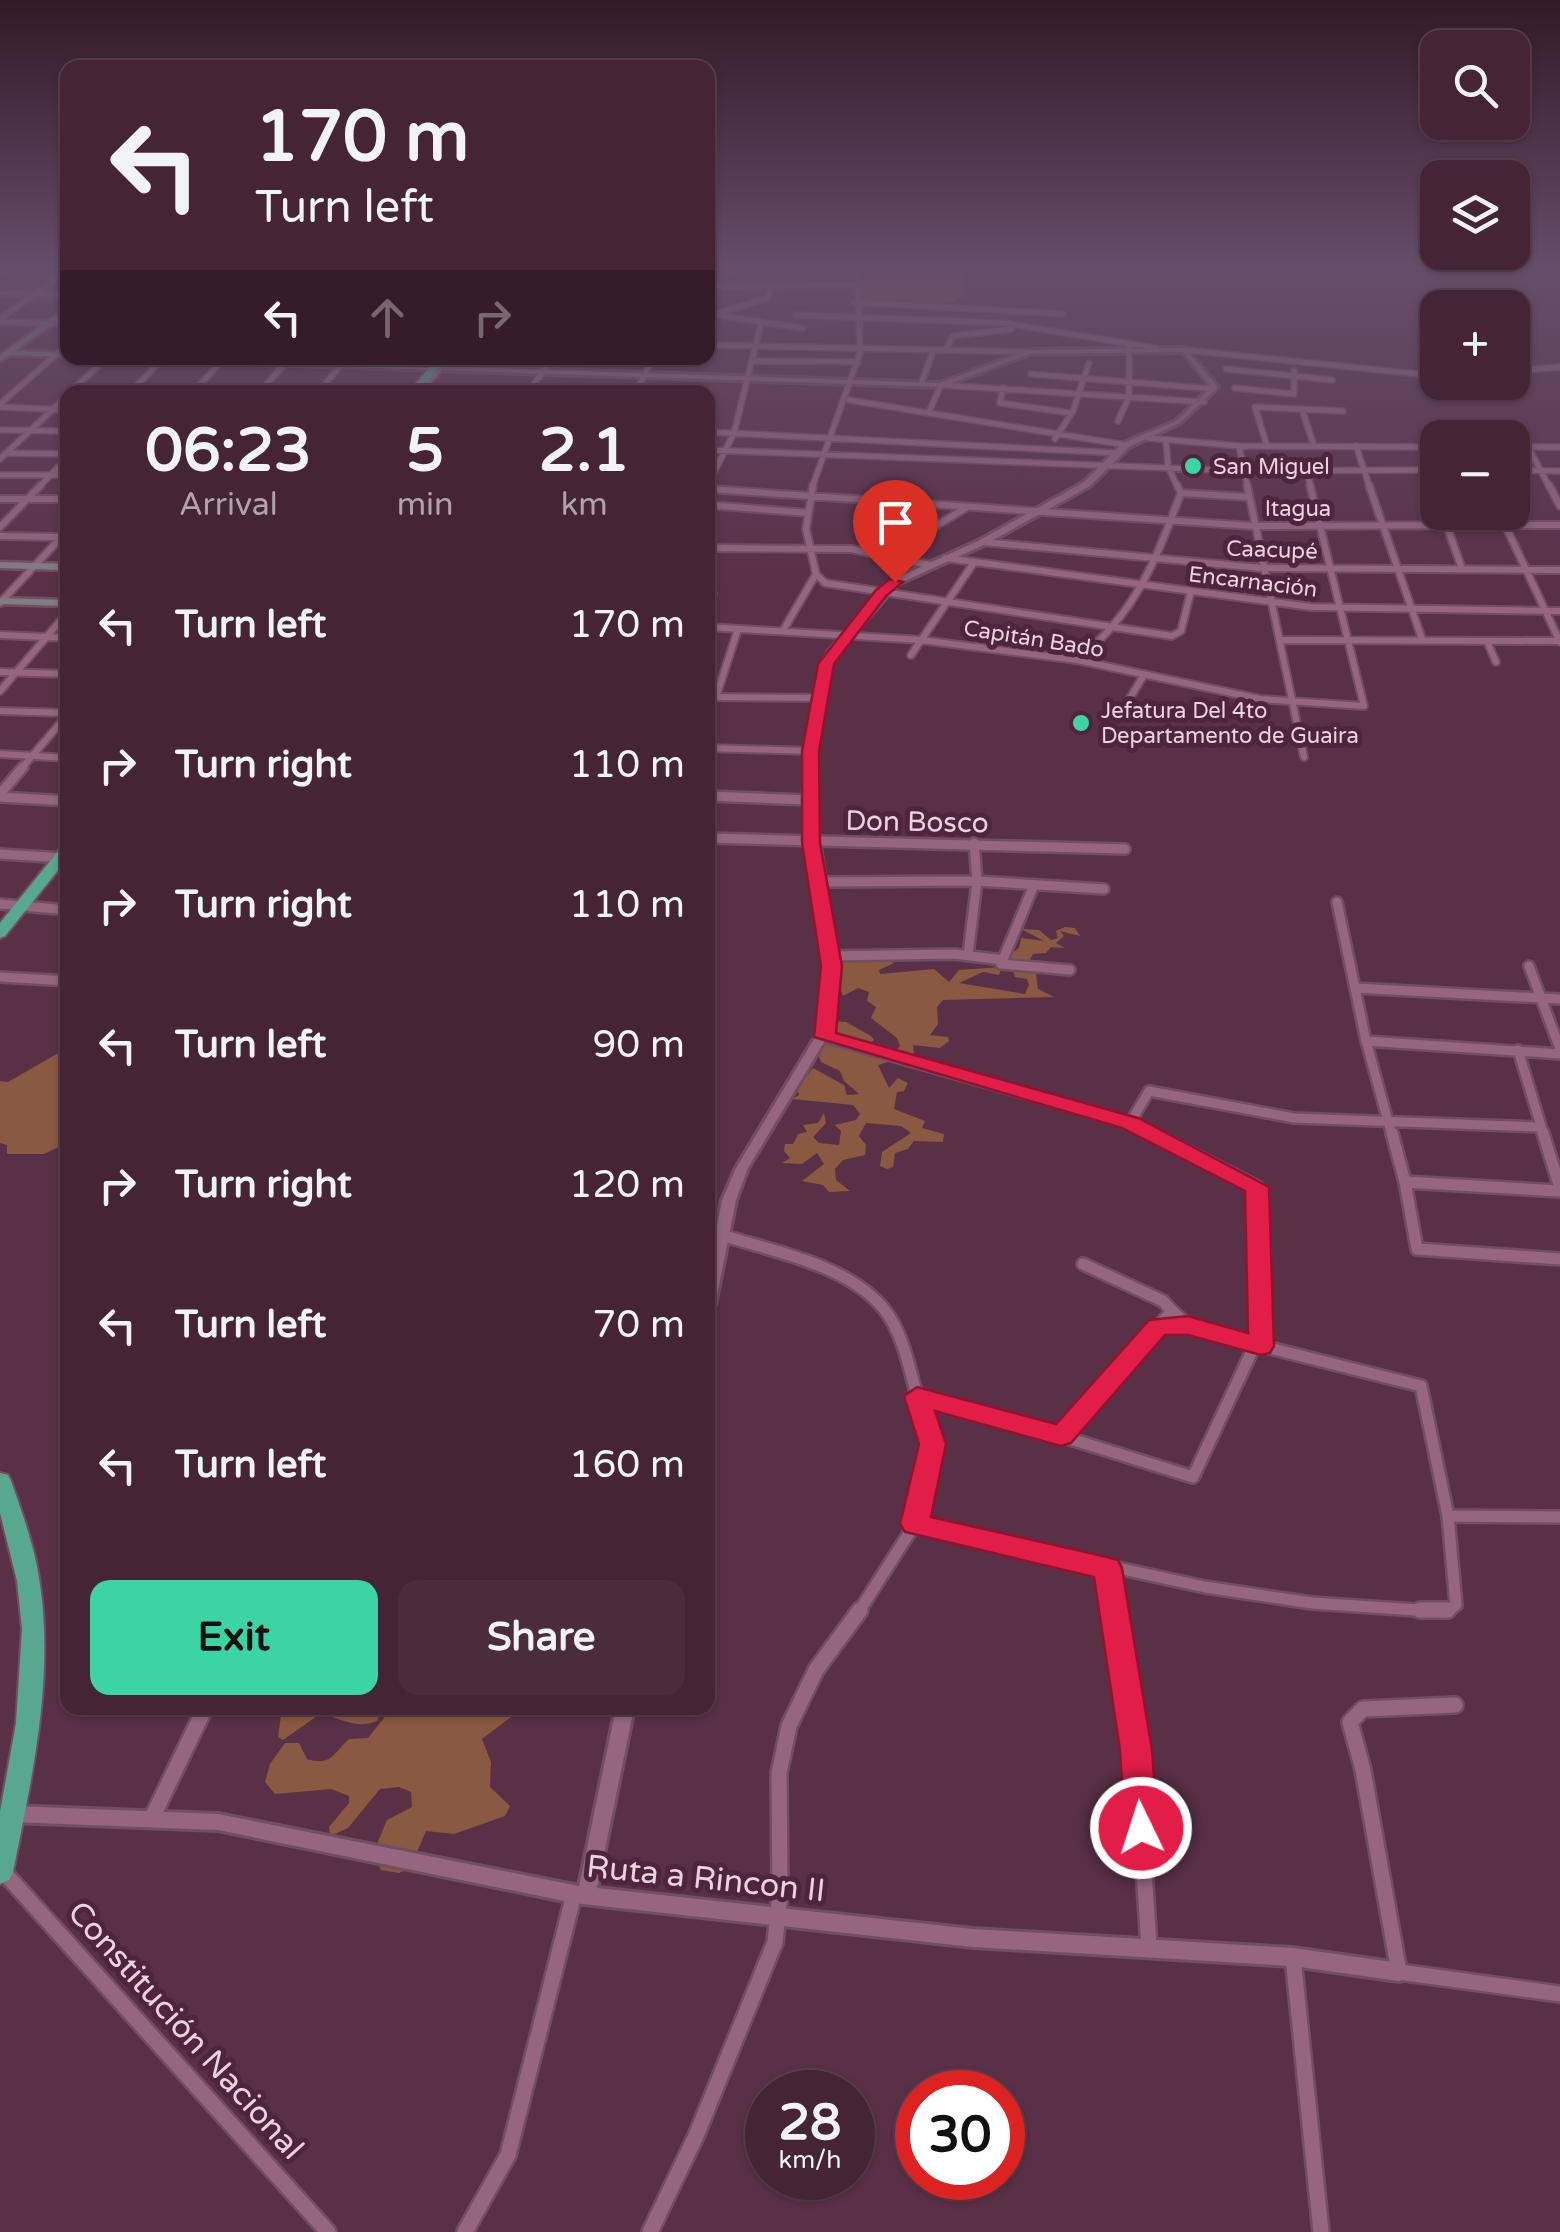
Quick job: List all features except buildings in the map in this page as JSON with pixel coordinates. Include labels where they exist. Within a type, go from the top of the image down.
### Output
[{"type":"highway","points":[[0,933],[60,860]]},
{"type":"highway","points":[[0,1481],[20,1532],[34,1594],[37,1663],[6,1815],[0,1870]]},
{"type":"main road","points":[[0,565],[60,567]]},
{"type":"main road","points":[[1,602],[60,603]]},
{"type":"street","points":[[0,405],[37,374]]},
{"type":"street","points":[[639,385],[644,374]]},
{"type":"street","points":[[648,374],[940,384],[1204,402]]},
{"type":"street","points":[[715,470],[734,433],[749,374]]},
{"type":"street","points":[[825,583],[816,574],[806,528],[808,513],[855,374]]},
{"type":"street","points":[[921,384],[925,374]]},
{"type":"street","points":[[940,384],[967,374]]},
{"type":"street","points":[[1034,374],[1214,390]]},
{"type":"street","points":[[1048,450],[1071,413],[1086,374]]},
{"type":"street","points":[[1118,421],[1129,397],[1130,374]]},
{"type":"street","points":[[1203,374],[1214,390]]},
{"type":"street","points":[[1275,374],[1332,380]]},
{"type":"street","points":[[1235,388],[1294,394],[1293,376]]},
{"type":"street","points":[[930,412],[940,384]]},
{"type":"street","points":[[1004,388],[1000,404],[1071,413]]},
{"type":"street","points":[[848,400],[1126,445],[1148,438],[1204,402],[1214,390]]},
{"type":"street","points":[[2,455],[60,402]]},
{"type":"street","points":[[0,405],[60,410]]},
{"type":"street","points":[[1268,446],[1255,407],[1343,411]]},
{"type":"street","points":[[1302,409],[1314,446]]},
{"type":"street","points":[[0,430],[60,432]]},
{"type":"street","points":[[715,432],[1118,453]]},
{"type":"street","points":[[1148,438],[1239,446],[1420,446]]},
{"type":"street","points":[[1077,660],[1114,630],[1172,521],[1181,493],[1168,466],[1166,441]]},
{"type":"street","points":[[715,1270],[730,1200],[749,1153],[824,1037],[830,956],[811,843],[808,800],[811,751],[826,664],[881,593],[1097,478],[1126,445]]},
{"type":"street","points":[[1239,446],[1261,568],[1268,599],[1274,602],[1304,757]]},
{"type":"street","points":[[1356,446],[1422,639]]},
{"type":"street","points":[[1530,447],[1560,447]]},
{"type":"street","points":[[715,450],[1242,471],[1420,470]]},
{"type":"street","points":[[1530,451],[1560,506]]},
{"type":"street","points":[[2,455],[60,456]]},
{"type":"street","points":[[0,527],[60,465]]},
{"type":"street","points":[[1307,471],[1350,639]]},
{"type":"street","points":[[1530,471],[1560,471]]},
{"type":"street","points":[[0,475],[60,476]]},
{"type":"street","name":"Itagua","points":[[715,488],[1253,526],[1420,525]]},
{"type":"street","points":[[1181,493],[1248,497]]},
{"type":"street","points":[[0,499],[60,499]]},
{"type":"street","points":[[715,506],[808,513]]},
{"type":"street","points":[[887,555],[966,508]]},
{"type":"street","name":"Itagua","points":[[1530,525],[1560,524]]},
{"type":"street","points":[[1449,530],[1462,570]]},
{"type":"street","points":[[1282,640],[1560,642],[1507,530]]},
{"type":"street","points":[[0,536],[60,534]]},
{"type":"street","points":[[1,602],[60,539]]},
{"type":"street","name":"Caacupé","points":[[983,542],[1261,568],[1560,570]]},
{"type":"street","points":[[715,548],[812,548],[887,555],[930,565]]},
{"type":"street","name":"Encarnación","points":[[945,558],[1342,608],[1560,610]]},
{"type":"street","points":[[911,655],[973,564]]},
{"type":"street","points":[[784,629],[816,574]]},
{"type":"street","points":[[808,583],[1172,636],[1180,631],[1190,591]]},
{"type":"street","points":[[0,690],[60,621]]},
{"type":"street","name":"Capitán Bado","points":[[715,628],[922,640],[1077,660],[1293,703],[1364,706],[1350,639]]},
{"type":"street","points":[[715,689],[738,628]]},
{"type":"street","points":[[0,636],[60,638]]},
{"type":"street","points":[[1487,641],[1496,662]]},
{"type":"street","points":[[0,672],[60,674]]},
{"type":"street","points":[[1128,701],[1144,676]]},
{"type":"street","points":[[715,697],[822,698]]},
{"type":"street","points":[[0,711],[60,714]]},
{"type":"street","points":[[0,796],[60,723]]},
{"type":"street","points":[[715,748],[811,751]]},
{"type":"street","points":[[0,754],[60,758]]},
{"type":"street","points":[[0,796],[60,800]]},
{"type":"street","points":[[715,796],[808,800]]},
{"type":"street","name":"Don Bosco","points":[[715,838],[1125,849]]},
{"type":"street","points":[[968,955],[977,881],[974,843]]},
{"type":"street","points":[[0,854],[60,854]]},
{"type":"street","points":[[817,882],[977,881],[1104,889]]},
{"type":"street","points":[[1034,885],[1001,964],[1070,970]]},
{"type":"street","points":[[1336,902],[1366,1042],[1405,1182],[1417,1249],[1560,1260]]},
{"type":"street","points":[[0,904],[60,909]]},
{"type":"street","points":[[830,956],[968,955],[1003,960]]},
{"type":"street","points":[[1366,1042],[1560,1051],[1529,966]]},
{"type":"street","points":[[0,977],[60,981]]},
{"type":"street","points":[[1355,988],[1560,999]]},
{"type":"street","points":[[824,1037],[1130,1123],[1257,1187],[1261,1346]]},
{"type":"street","points":[[1405,1182],[1560,1190],[1518,1050]]},
{"type":"street","points":[[1130,1123],[1144,1093],[1149,1091],[1294,1118],[1390,1118],[1540,1127]]},
{"type":"street","points":[[650,2232],[696,2136],[765,1969],[781,1915],[782,1752],[794,1709],[828,1646],[867,1602],[915,1524],[932,1444],[902,1346],[884,1308],[861,1288],[722,1235]]},
{"type":"street","points":[[1083,1264],[1162,1301],[1188,1326]]},
{"type":"street","points":[[1061,1436],[1172,1311]]},
{"type":"street","points":[[915,1524],[1107,1568],[1312,1603],[1446,1612],[1456,1605],[1448,1516],[1421,1386],[1188,1326],[1158,1326]]},
{"type":"street","points":[[917,1396],[1193,1477],[1253,1349],[1261,1346]]},
{"type":"street","points":[[1448,1516],[1560,1517]]},
{"type":"street","points":[[1107,1568],[1136,1750],[1149,1946]]},
{"type":"street","points":[[1455,1704],[1362,1709],[1350,1722],[1363,1770],[1398,1972],[1560,1994]]},
{"type":"street","points":[[152,1818],[202,1715]]},
{"type":"street","points":[[465,2232],[508,2155],[580,1894],[622,1715]]},
{"type":"street","name":"Ruta a Rincon II","points":[[6,1815],[218,1822],[580,1894],[973,1938],[1293,1957],[1398,1972]]},
{"type":"street","name":"Constitución Nacional","points":[[0,1870],[328,2232]]},
{"type":"street","points":[[1293,1957],[1320,2232]]},
{"type":"shaded area","points":[[1075,928],[1080,936],[1060,931],[1064,936],[1056,943],[1065,948],[1051,947],[1046,953],[1033,954],[1025,969],[1036,974],[1038,989],[1054,997],[943,1000],[937,1007],[938,1024],[930,1035],[948,1037],[949,1041],[940,1048],[913,1045],[914,1054],[878,1065],[889,1088],[898,1078],[908,1083],[904,1091],[897,1092],[894,1109],[925,1121],[922,1128],[944,1134],[943,1142],[914,1141],[908,1149],[895,1153],[893,1167],[887,1169],[880,1166],[882,1152],[911,1133],[901,1126],[866,1123],[859,1136],[866,1145],[865,1155],[843,1160],[835,1169],[836,1180],[850,1191],[829,1192],[823,1185],[802,1181],[824,1164],[817,1153],[802,1164],[782,1163],[790,1158],[784,1151],[785,1144],[793,1144],[798,1134],[807,1132],[803,1125],[818,1123],[824,1113],[826,1123],[813,1137],[819,1143],[839,1145],[841,1131],[835,1125],[856,1120],[860,1114],[853,1105],[792,1099],[799,1095],[797,1089],[813,1068],[844,1085],[847,1095],[859,1094],[844,1081],[840,1071],[821,1062],[818,1054],[827,1038],[837,1033],[834,1021],[846,1022],[871,1036],[874,1040],[863,1049],[872,1055],[887,1055],[900,1046],[897,1038],[871,1018],[876,1007],[867,1001],[869,992],[858,988],[843,996],[837,980],[841,961],[882,958],[894,963],[879,970],[880,974],[934,969],[949,982],[959,970],[1002,967],[999,975],[983,972],[959,983],[1025,994],[1027,979],[1015,977],[1009,955],[1019,948],[1021,938],[1044,941],[1021,929],[1039,930],[1051,940],[1058,938],[1056,931]]},
{"type":"shaded area","points":[[60,1052],[60,1146],[44,1154],[7,1154],[7,1145],[0,1143],[0,1081],[8,1082]]},
{"type":"shaded area","points":[[281,1715],[319,1715],[283,1740],[278,1737]]},
{"type":"shaded area","points":[[323,1715],[379,1715],[377,1721],[354,1724]]},
{"type":"shaded area","points":[[386,1715],[514,1715],[482,1739],[491,1762],[490,1787],[510,1806],[505,1816],[454,1834],[426,1831],[410,1868],[399,1873],[381,1870],[373,1854],[387,1820],[412,1807],[411,1792],[399,1787],[380,1789],[348,1828],[330,1836],[329,1827],[349,1803],[349,1796],[331,1789],[275,1794],[265,1782],[270,1764],[285,1743],[299,1743],[307,1759],[322,1761],[349,1739],[368,1738]]},
{"type":"place","name":"San Miguel","points":[[1193,466]]},
{"type":"place","name":"Jefatura Del 4to Departamento de Guaira","points":[[1081,723]]},
{"type":"route","points":[[895,582],[832,651],[826,664],[811,751],[811,843],[832,966],[824,1037],[1130,1123],[1257,1187],[1262,1230],[1261,1346],[1188,1326],[1158,1326],[1061,1436],[917,1396],[932,1444],[915,1524],[1107,1568],[1136,1750],[1141,1828]]}]
